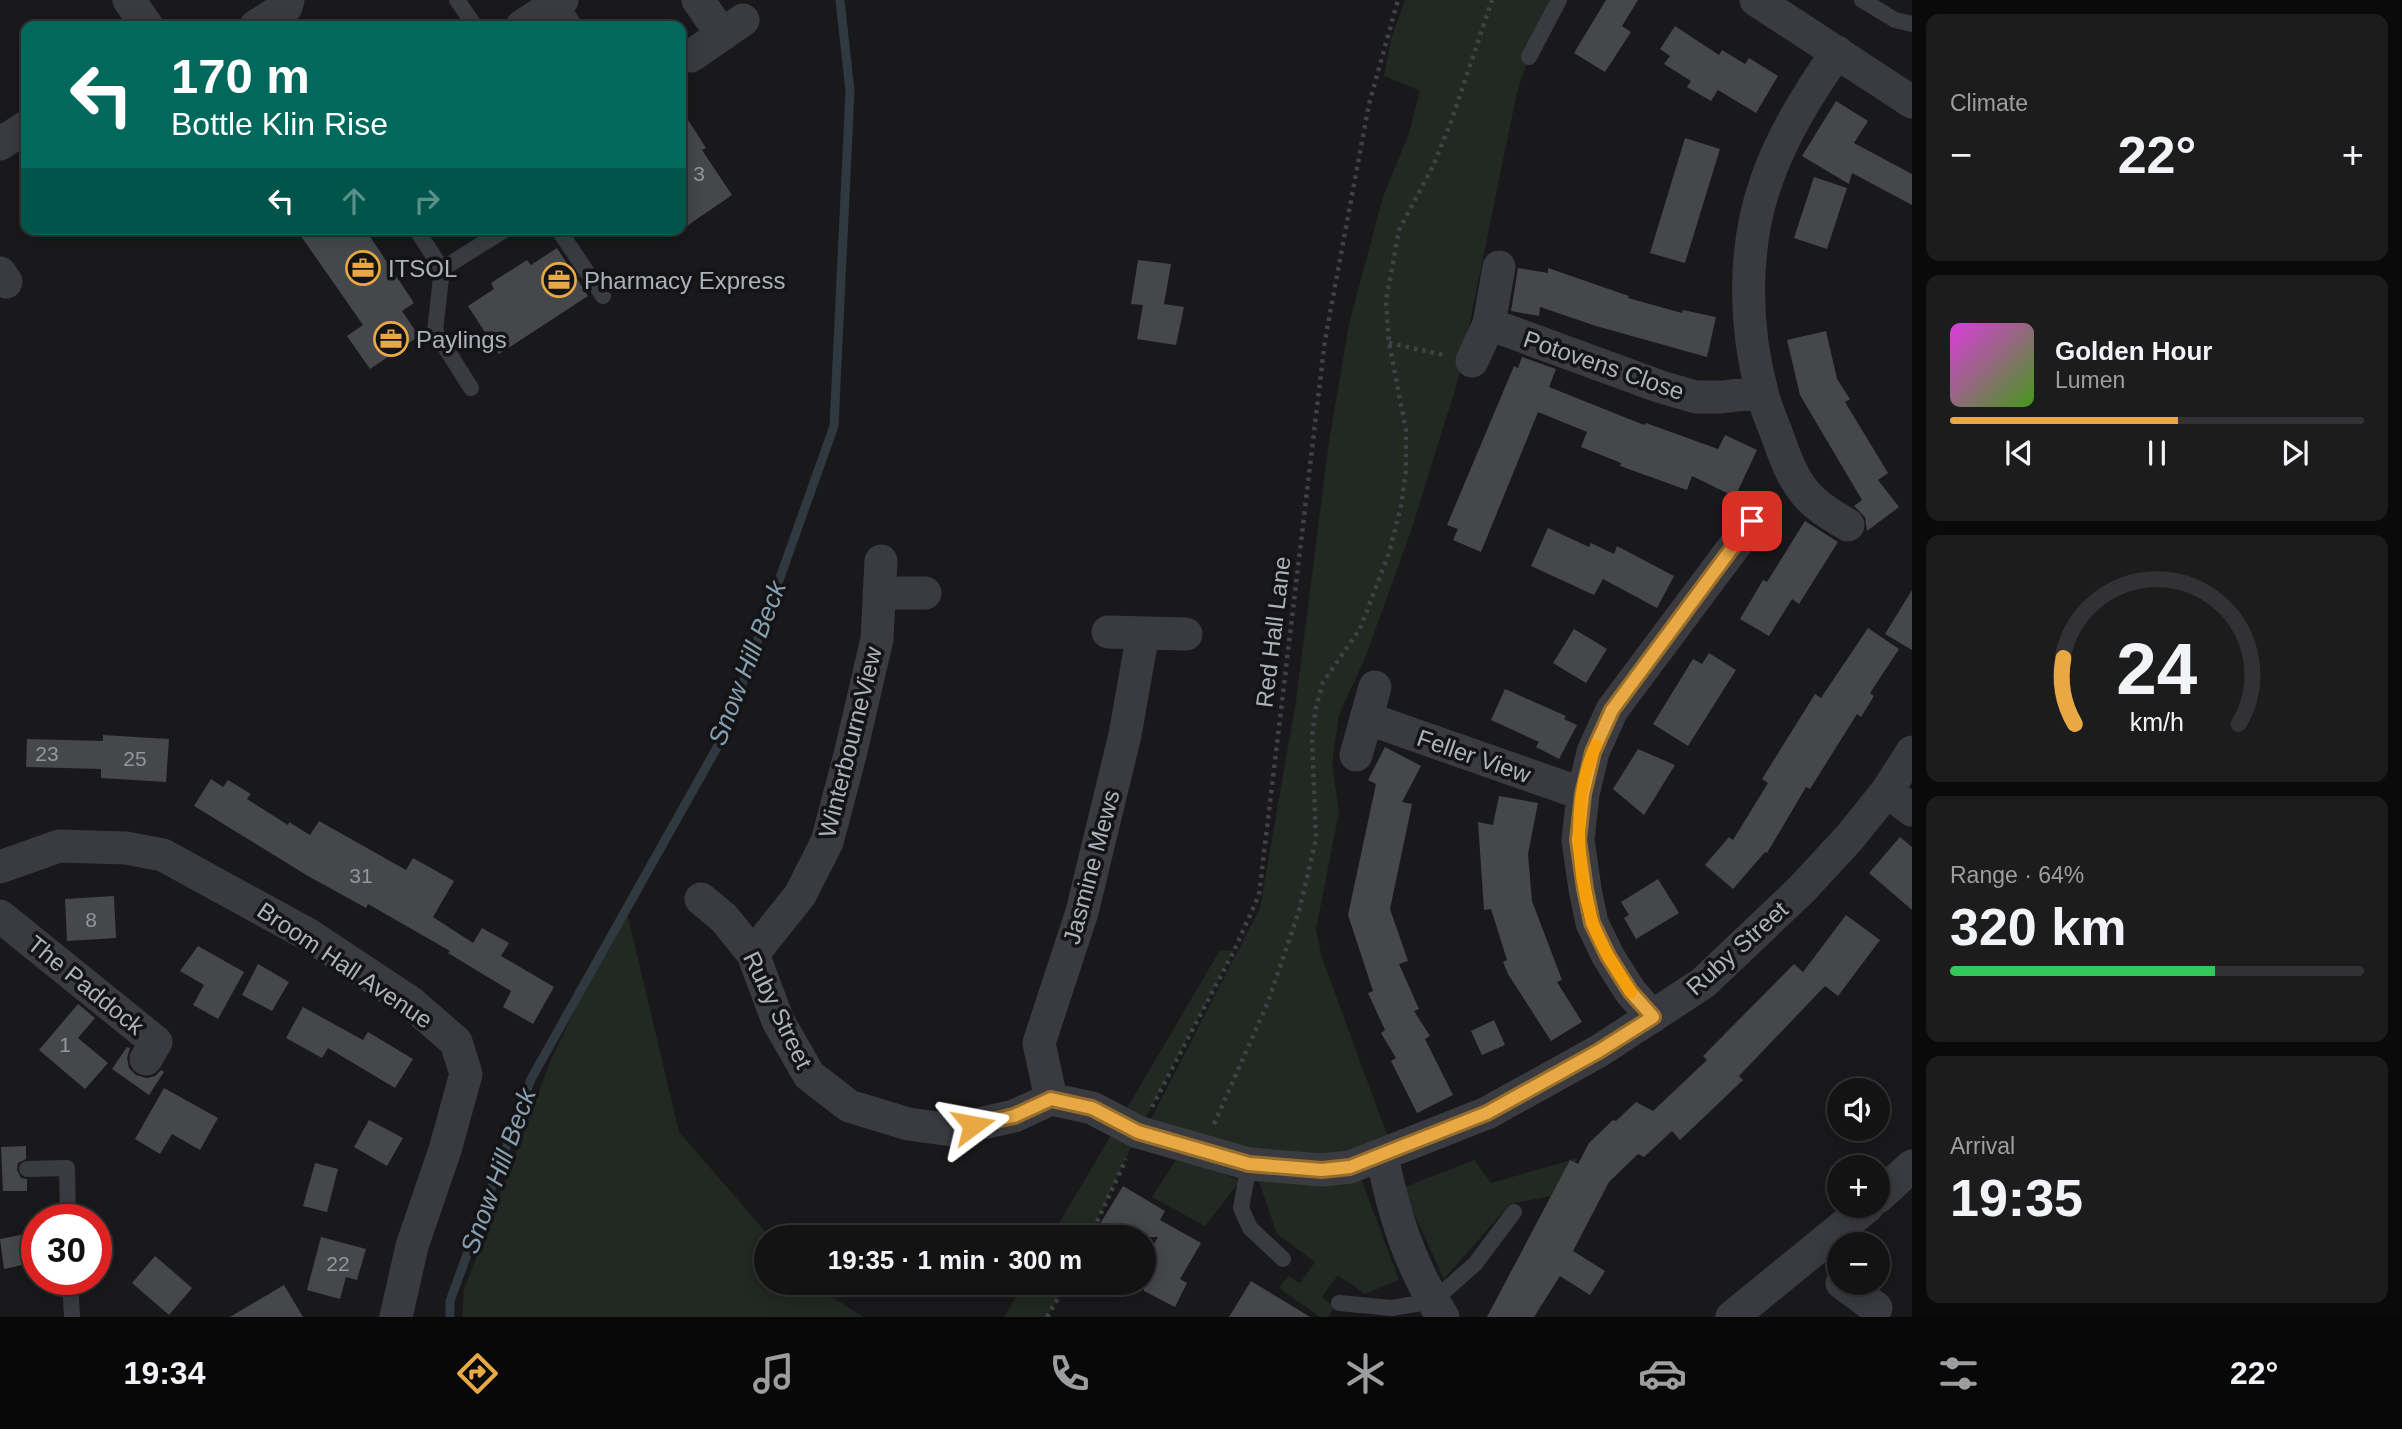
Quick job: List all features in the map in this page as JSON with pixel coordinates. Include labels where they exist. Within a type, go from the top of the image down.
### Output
[{"type":"street","points":[[129,0],[144,21]]},
{"type":"street","points":[[264,21],[286,7],[288,0]]},
{"type":"street","points":[[691,56],[732,28],[698,0]]},
{"type":"street","points":[[1756,0],[1912,102]]},
{"type":"street","points":[[535,21],[565,9]]},
{"type":"street","points":[[1837,52],[1811,89],[1785,136],[1766,182],[1753,227],[1750,329],[1762,392],[1790,470],[1813,501],[1848,525]]},
{"type":"street","points":[[0,144],[21,130]]},
{"type":"street","points":[[1472,362],[1489,324],[1499,267]]},
{"type":"street","name":"Potovens Close","points":[[1489,324],[1661,387],[1696,397],[1762,392]]},
{"type":"street","points":[[1653,1017],[1630,991],[1608,956],[1592,923],[1578,840],[1583,794],[1593,752],[1612,710],[1752,521]]},
{"type":"street","name":"WinterbourneView","points":[[753,954],[800,895],[827,842],[877,639],[880,577],[925,593]]},
{"type":"street","points":[[1108,632],[1186,634]]},
{"type":"street","name":"Jasmine Mews","points":[[1051,1099],[1039,1043],[1082,912],[1125,735],[1143,633]]},
{"type":"street","name":"Feller View","points":[[1356,755],[1371,703],[1583,794]]},
{"type":"street","name":"Ruby Street","points":[[701,899],[724,918],[753,954],[778,1021],[809,1075],[849,1105],[908,1124],[952,1130],[1014,1116],[1051,1099],[1092,1108],[1138,1132],[1249,1164],[1322,1170],[1350,1167],[1487,1113],[1599,1051],[1703,983],[1793,898],[1850,837],[1900,801],[1912,752]]},
{"type":"street","name":"Broom Hall Avenue","points":[[0,867],[59,846],[126,848],[163,855],[309,935],[410,1002],[456,1042],[466,1074],[445,1150],[412,1246],[396,1317]]},
{"type":"street","name":"The Paddock","points":[[0,916],[156,1042],[146,1059]]},
{"type":"street","points":[[1382,1156],[1400,1230],[1412,1262],[1438,1309]]},
{"type":"street","points":[[1890,1185],[1912,1166]]},
{"type":"street","points":[[1732,1317],[1853,1218]]},
{"type":"street","points":[[1807,1256],[1827,1271]]},
{"type":"street","points":[[1858,1295],[1876,1308]]},
{"type":"lane","points":[[457,0],[472,21]]},
{"type":"lane","points":[[1529,57],[1559,0]]},
{"type":"lane","points":[[1862,0],[1895,20],[1912,24]]},
{"type":"lane","points":[[420,235],[442,269],[435,331],[471,388]]},
{"type":"lane","points":[[442,269],[496,235]]},
{"type":"lane","points":[[562,235],[603,296]]},
{"type":"lane","points":[[1249,1164],[1241,1208],[1250,1228],[1283,1259]]},
{"type":"lane","points":[[27,1168],[66,1168],[67,1204]]},
{"type":"lane","points":[[1339,1303],[1438,1309],[1514,1212]]},
{"type":"lane","points":[[71,1295],[72,1317]]},
{"type":"path","name":"Red Hall Lane","points":[[1095,1225],[1138,1132],[1204,1012],[1259,895],[1326,332],[1369,104],[1398,0]]},
{"type":"path","points":[[1213,1124],[1268,1002],[1299,911],[1317,839],[1311,737],[1323,682],[1360,629],[1389,553],[1401,506],[1406,470],[1406,430],[1389,343],[1386,301],[1399,230],[1433,166],[1451,122],[1492,0]]},
{"type":"path","points":[[1389,343],[1472,362]]},
{"type":"path","points":[[1047,1317],[1060,1295]]},
{"type":"shaded area","points":[[1405,0],[1559,0],[1529,57],[1517,92],[1458,380],[1411,531],[1365,658],[1339,715],[1332,763],[1339,812],[1316,929],[1322,958],[1389,1140],[1357,1153],[1311,1157],[1261,1154],[1151,1119],[1260,908],[1296,701],[1328,449],[1349,324],[1383,197],[1409,133],[1420,91],[1384,76],[1391,39]]},
{"type":"shaded area","points":[[625,904],[679,1132],[760,1225],[754,1225],[754,1295],[828,1295],[864,1317],[462,1317],[464,1290],[550,1062]]},
{"type":"shaded area","points":[[1220,950],[1234,951],[1138,1132],[1095,1225],[1058,1225]]},
{"type":"shaded area","points":[[1179,1155],[1240,1181],[1205,1226],[1152,1197]]},
{"type":"shaded area","points":[[1578,1158],[1552,1196],[1510,1204],[1444,1279],[1402,1188],[1474,1160],[1491,1183]]},
{"type":"shaded area","points":[[1360,1176],[1399,1280],[1365,1294],[1338,1275],[1322,1297],[1335,1307],[1328,1317],[1320,1317],[1279,1288],[1288,1276],[1300,1283],[1315,1262],[1277,1234],[1258,1179]]},
{"type":"shaded area","points":[[1017,1295],[1060,1295],[1047,1317],[1004,1317]]},
{"type":"building","points":[[1606,0],[1638,0],[1622,26],[1631,32],[1605,72],[1574,53]]},
{"type":"building","points":[[1675,26],[1719,55],[1722,50],[1745,64],[1749,58],[1778,76],[1756,113],[1718,90],[1711,101],[1687,87],[1691,81],[1664,64],[1670,56],[1660,49]]},
{"type":"building","points":[[1836,101],[1868,121],[1854,143],[1912,174],[1912,205],[1852,173],[1849,184],[1802,156]]},
{"type":"building","points":[[686,117],[706,148],[702,150],[732,195],[686,227]]},
{"type":"building","points":[[1685,138],[1720,149],[1685,263],[1650,253]]},
{"type":"building","points":[[1814,177],[1847,188],[1827,249],[1794,238]]},
{"type":"building","points":[[300,235],[369,235],[414,303],[402,311],[419,336],[370,369],[347,336],[363,325]]},
{"type":"building","points":[[557,248],[588,296],[499,354],[468,306],[494,289],[491,283],[527,260],[531,265]]},
{"type":"building","points":[[1138,260],[1171,264],[1164,304],[1184,307],[1176,345],[1137,339],[1143,305],[1131,304]]},
{"type":"building","points":[[1518,268],[1548,273],[1548,268],[1629,296],[1628,298],[1682,313],[1683,310],[1716,317],[1707,357],[1596,326],[1540,307],[1539,316],[1511,311]]},
{"type":"building","points":[[1826,331],[1837,379],[1850,399],[1845,402],[1888,473],[1878,480],[1899,507],[1867,531],[1865,517],[1854,506],[1862,500],[1800,395],[1787,340]]},
{"type":"building","points":[[1522,357],[1556,369],[1549,387],[1644,425],[1646,423],[1718,449],[1725,435],[1757,450],[1735,497],[1692,476],[1687,490],[1620,466],[1621,463],[1581,447],[1587,432],[1538,412],[1481,552],[1453,540],[1458,529],[1447,525],[1514,366],[1518,368]]},
{"type":"building","points":[[1805,521],[1838,542],[1799,604],[1792,599],[1769,636],[1740,619],[1763,580],[1767,582]]},
{"type":"building","points":[[1548,528],[1589,547],[1591,543],[1614,554],[1617,546],[1674,576],[1657,608],[1603,579],[1594,595],[1531,566]]},
{"type":"building","points":[[1912,590],[1912,650],[1885,634]]},
{"type":"building","points":[[1868,628],[1899,649],[1870,693],[1874,696],[1861,717],[1857,714],[1810,789],[1806,787],[1767,853],[1765,852],[1733,889],[1705,865],[1729,837],[1733,840],[1768,783],[1762,779],[1815,694],[1821,698]]},
{"type":"building","points":[[1574,629],[1607,649],[1586,683],[1553,663]]},
{"type":"building","points":[[1709,653],[1736,670],[1688,746],[1653,724],[1693,659],[1702,664]]},
{"type":"building","points":[[1505,689],[1566,716],[1564,719],[1577,725],[1559,759],[1536,747],[1539,742],[1491,720]]},
{"type":"building","points":[[103,735],[169,739],[166,782],[101,778],[101,769],[26,767],[27,739],[103,741]]},
{"type":"building","points":[[1385,747],[1421,766],[1402,802],[1412,804],[1390,909],[1408,961],[1399,964],[1419,1009],[1414,1011],[1430,1036],[1425,1039],[1453,1095],[1417,1113],[1391,1061],[1396,1058],[1381,1033],[1385,1030],[1368,993],[1373,991],[1348,915],[1376,784],[1368,780]]},
{"type":"building","points":[[1638,749],[1675,765],[1644,815],[1613,789]]},
{"type":"building","points":[[211,779],[223,787],[228,780],[251,794],[247,799],[288,825],[289,822],[310,835],[319,821],[406,870],[413,858],[454,881],[433,917],[473,943],[482,928],[509,943],[501,956],[554,987],[533,1024],[503,1007],[511,991],[448,953],[450,951],[368,904],[366,908],[308,876],[194,806]]},
{"type":"building","points":[[1499,796],[1538,803],[1528,854],[1532,901],[1562,980],[1557,982],[1582,1022],[1551,1041],[1508,974],[1503,962],[1507,960],[1491,909],[1484,910],[1478,822],[1493,825]]},
{"type":"building","points":[[1900,837],[1912,847],[1912,910],[1869,873]]},
{"type":"building","points":[[1658,879],[1679,913],[1636,939],[1624,918],[1629,915],[1621,902]]},
{"type":"building","points":[[114,896],[116,938],[67,941],[65,899]]},
{"type":"building","points":[[1846,915],[1880,940],[1838,996],[1825,986],[1739,1076],[1743,1080],[1680,1140],[1672,1131],[1644,1157],[1638,1154],[1609,1182],[1573,1251],[1605,1271],[1590,1295],[1560,1276],[1534,1317],[1487,1317],[1570,1160],[1578,1164],[1589,1143],[1636,1102],[1653,1111],[1707,1060],[1703,1056],[1794,964],[1803,972]]},
{"type":"building","points":[[198,946],[244,972],[218,1019],[193,1005],[204,985],[180,971]]},
{"type":"building","points":[[258,964],[289,982],[272,1011],[242,995]]},
{"type":"building","points":[[78,1004],[95,1018],[78,1038],[108,1063],[85,1089],[39,1050]]},
{"type":"building","points":[[303,1007],[363,1040],[368,1032],[413,1059],[395,1088],[328,1048],[322,1058],[286,1038]]},
{"type":"building","points":[[1494,1020],[1505,1045],[1482,1055],[1471,1031]]},
{"type":"building","points":[[127,1047],[130,1048],[127,1058],[129,1068],[136,1075],[147,1078],[155,1076],[161,1070],[164,1072],[149,1095],[112,1069]]},
{"type":"building","points":[[164,1088],[218,1118],[200,1150],[172,1134],[160,1154],[135,1139]]},
{"type":"building","points":[[369,1120],[403,1138],[387,1166],[354,1147]]},
{"type":"building","points":[[26,1146],[26,1159],[18,1163],[17,1170],[21,1178],[27,1179],[27,1191],[3,1191],[1,1147]]},
{"type":"building","points":[[315,1163],[338,1169],[327,1212],[303,1206]]},
{"type":"building","points":[[1123,1186],[1165,1211],[1160,1220],[1201,1243],[1180,1279],[1187,1283],[1175,1307],[1152,1295],[1156,1295],[1156,1225],[1099,1225]]},
{"type":"building","points":[[21,1235],[21,1265],[4,1269],[0,1239]]},
{"type":"building","points":[[321,1237],[366,1249],[357,1280],[346,1277],[340,1299],[307,1290]]},
{"type":"building","points":[[155,1256],[192,1288],[169,1315],[132,1283]]},
{"type":"building","points":[[1251,1281],[1310,1317],[1229,1317]]},
{"type":"building","points":[[284,1285],[303,1317],[230,1317]]},
{"type":"waterway","name":"Snow Hill Beck","points":[[450,1317],[450,1301],[531,1079],[724,735],[834,426],[850,91],[840,0]]},
{"type":"slow traffic","points":[[1596,745],[1583,794],[1578,840],[1592,923],[1608,956],[1631,992]]},
{"type":"place","name":"ITSOL","points":[[363,268]]},
{"type":"place","name":"Pharmacy Express","points":[[559,280]]},
{"type":"place","name":"Paylings","points":[[391,339]]},
{"type":"route","points":[[973,1125],[1014,1116],[1051,1099],[1092,1108],[1138,1132],[1225,1159],[1263,1167],[1322,1170],[1350,1167],[1487,1113],[1599,1051],[1653,1017],[1630,991],[1608,956],[1592,923],[1578,840],[1583,794],[1593,752],[1612,710],[1752,521]]}]
